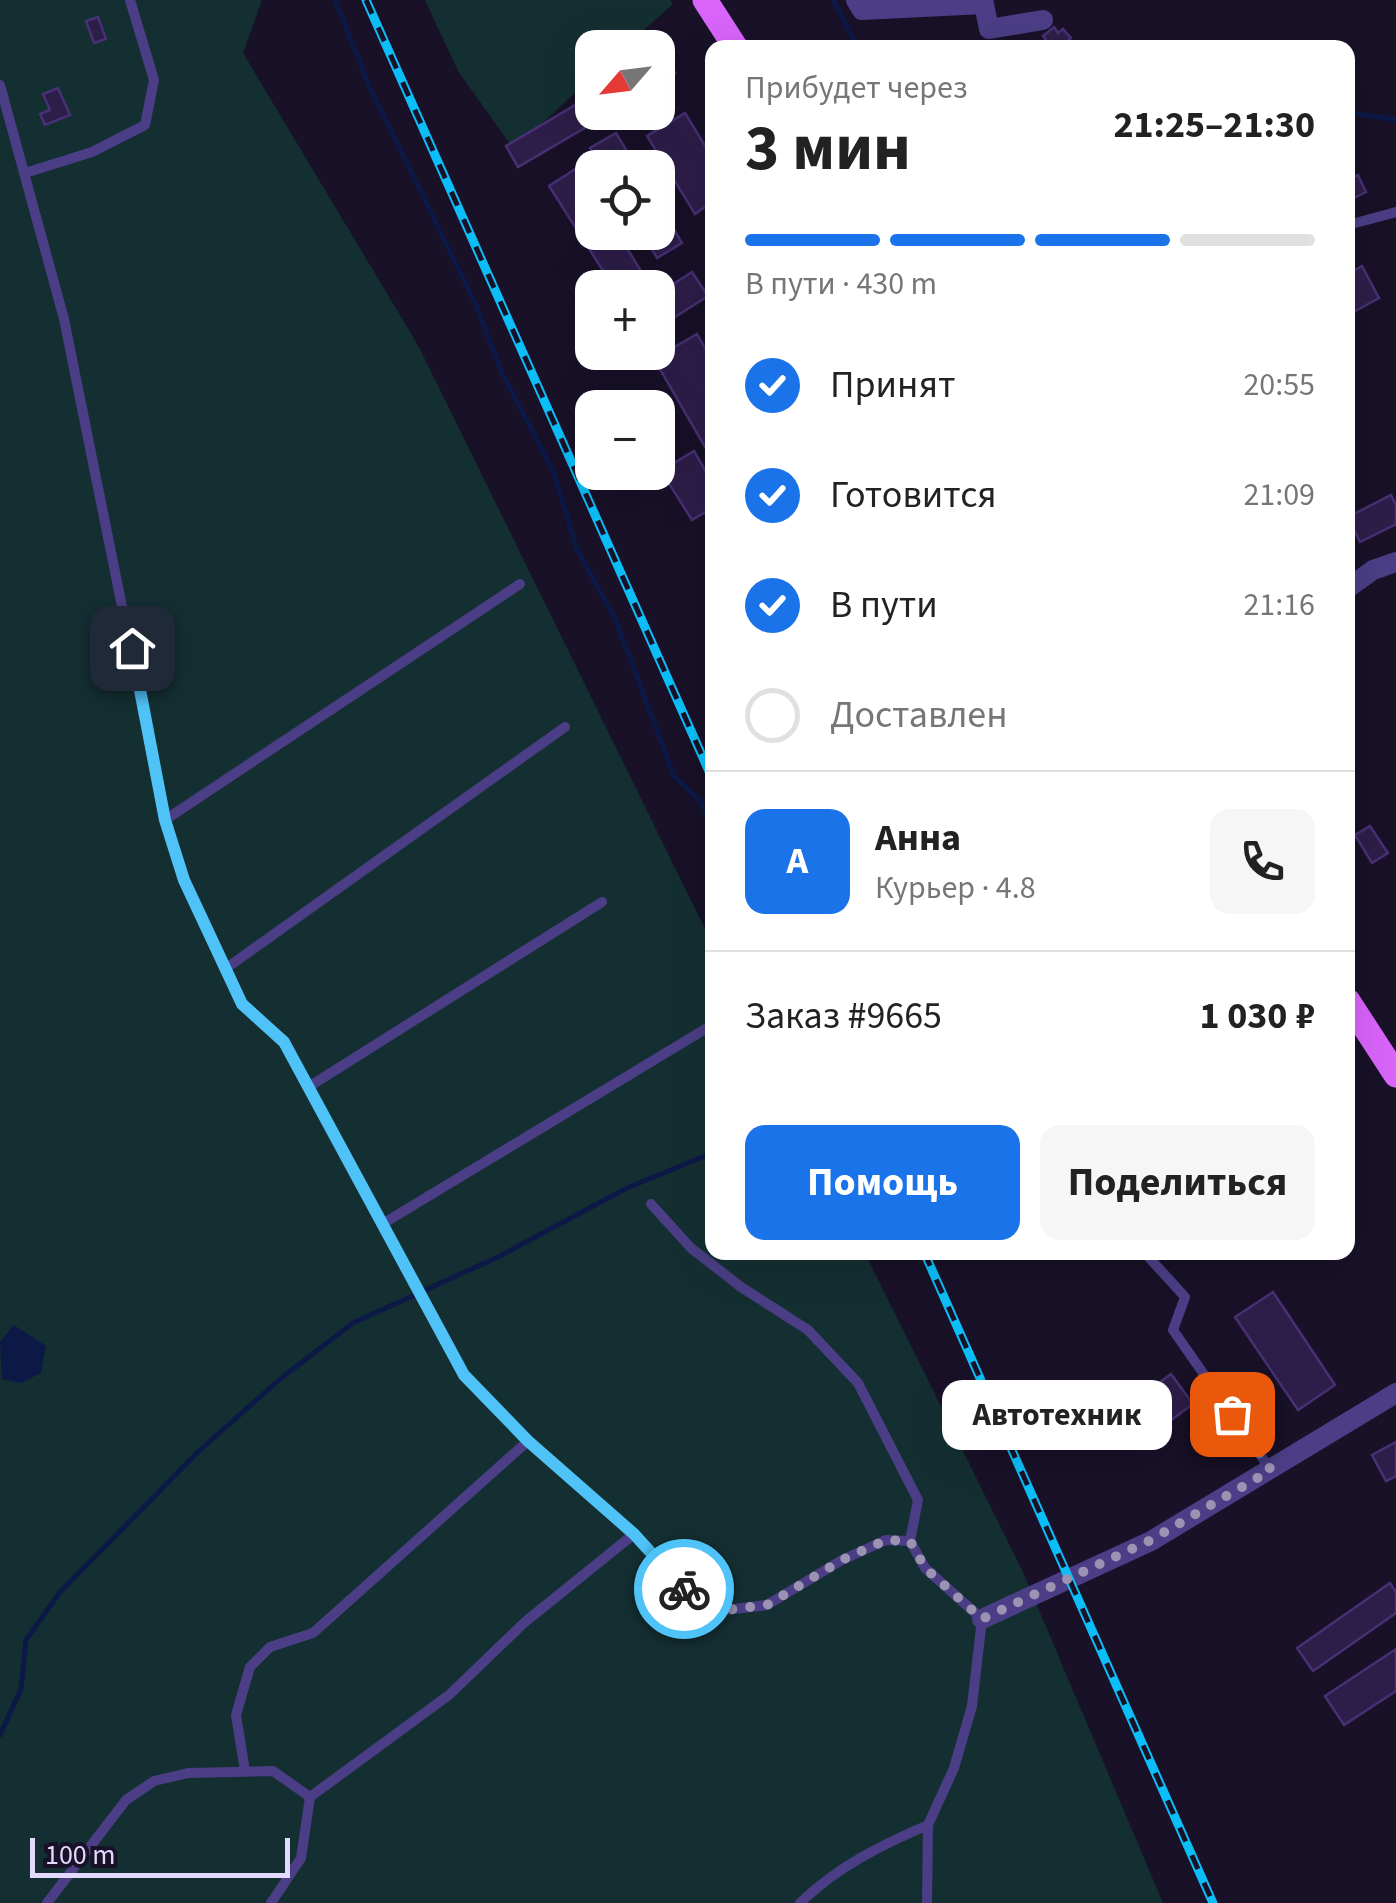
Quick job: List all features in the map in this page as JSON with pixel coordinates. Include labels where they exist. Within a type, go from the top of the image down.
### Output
[{"type":"main road","points":[[705,0],[731,40]]},
{"type":"main road","points":[[1355,1013],[1396,1076]]},
{"type":"street","points":[[856,0],[862,10],[984,4],[988,29],[1044,20]]},
{"type":"street","points":[[1355,583],[1396,562]]},
{"type":"street","points":[[982,1619],[1151,1540],[1396,1393]]},
{"type":"lane","points":[[25,174],[92,152],[145,126],[154,80],[130,0]]},
{"type":"lane","points":[[0,85],[64,319],[165,820],[184,880],[242,1004],[284,1042],[464,1375],[528,1441],[634,1534],[691,1596],[725,1610],[767,1605],[842,1560],[886,1540],[910,1541]]},
{"type":"lane","points":[[1355,223],[1396,212]]},
{"type":"lane","points":[[165,820],[520,584]]},
{"type":"lane","points":[[225,969],[565,726]]},
{"type":"lane","points":[[310,1086],[602,902]]},
{"type":"lane","points":[[1355,1023],[1371,1038]]},
{"type":"lane","points":[[384,1222],[705,1029]]},
{"type":"lane","points":[[651,1204],[705,1259]]},
{"type":"lane","points":[[706,1260],[808,1330],[858,1383],[918,1500],[910,1541],[925,1568],[982,1619],[972,1706],[954,1768],[928,1825],[927,1903]]},
{"type":"lane","points":[[1151,1260],[1185,1297],[1173,1330],[1271,1470]]},
{"type":"lane","points":[[245,1771],[236,1715],[250,1667],[270,1647],[313,1634],[528,1441]]},
{"type":"lane","points":[[271,1903],[301,1858],[310,1797],[448,1695],[525,1622],[634,1534]]},
{"type":"lane","points":[[46,1903],[126,1800],[154,1781],[188,1773],[273,1771],[310,1797]]},
{"type":"lane","points":[[800,1903],[825,1878],[886,1842],[928,1825]]},
{"type":"green space","points":[[0,0],[262,0],[243,53],[419,347],[705,929],[705,1260],[868,1260],[1022,1570],[1163,1903],[0,1903]]},
{"type":"green space","points":[[425,0],[670,0],[673,4],[644,30],[575,30],[575,93],[531,134],[533,159],[520,158],[458,71]]},
{"type":"water","points":[[14,1325],[46,1346],[41,1373],[21,1383],[2,1379],[0,1342]]},
{"type":"building","points":[[98,17],[106,39],[94,43],[86,21]]},
{"type":"building","points":[[1054,27],[1058,33],[1063,29],[1071,38],[1046,40],[1043,36]]},
{"type":"building","points":[[58,88],[70,115],[45,125],[40,114],[50,110],[43,94]]},
{"type":"building","points":[[575,105],[575,130],[581,130],[518,167],[506,146]]},
{"type":"building","points":[[685,113],[705,146],[705,207],[695,214],[675,182],[675,150],[656,150],[647,136],[657,130],[675,130],[675,119]]},
{"type":"building","points":[[616,133],[626,150],[591,150]]},
{"type":"building","points":[[575,169],[575,227],[549,186]]},
{"type":"building","points":[[1358,175],[1366,192],[1355,198]]},
{"type":"building","points":[[590,250],[628,250],[640,270],[603,270]]},
{"type":"building","points":[[652,250],[670,250],[657,258]]},
{"type":"building","points":[[1362,266],[1379,298],[1355,311],[1355,270]]},
{"type":"building","points":[[692,272],[705,298],[675,317],[675,283]]},
{"type":"building","points":[[697,334],[705,348],[705,447],[675,390],[660,370],[675,370],[675,347]]},
{"type":"building","points":[[694,451],[705,470],[705,512],[692,520],[673,490],[675,463]]},
{"type":"building","points":[[1391,495],[1396,505],[1396,524],[1360,542],[1355,532],[1355,513]]},
{"type":"building","points":[[1370,826],[1388,853],[1372,863],[1355,835]]},
{"type":"building","points":[[1273,1292],[1335,1385],[1298,1410],[1235,1317]]},
{"type":"building","points":[[1171,1374],[1193,1404],[1137,1445],[1115,1415]]},
{"type":"building","points":[[1396,1442],[1396,1476],[1386,1481],[1372,1455]]},
{"type":"building","points":[[1390,1583],[1396,1592],[1396,1613],[1313,1671],[1297,1648]]},
{"type":"building","points":[[1396,1649],[1396,1691],[1344,1725],[1325,1696]]},
{"type":"waterway","points":[[335,0],[370,88],[476,305],[502,373],[554,473],[576,547],[616,621],[674,776],[701,802],[705,811]]},
{"type":"waterway","points":[[833,0],[854,40]]},
{"type":"waterway","points":[[1355,113],[1396,120]]},
{"type":"waterway","points":[[0,1735],[21,1689],[26,1640],[60,1592],[200,1450],[280,1379],[353,1323],[498,1257],[627,1188],[705,1156]]},
{"type":"railway","points":[[366,0],[705,762]]},
{"type":"railway","points":[[928,1260],[1213,1903]]},
{"type":"way so far","points":[[684,1589],[691,1596],[725,1610],[767,1605],[842,1560],[886,1540],[910,1541],[925,1568],[982,1619],[1151,1540],[1271,1470],[1232,1414]]},
{"type":"place","name":"Автотехник","points":[[1232,1414]]},
{"type":"route","points":[[132,648],[174,850],[242,1004],[284,1042],[464,1375],[528,1441],[634,1534],[684,1589]]}]
